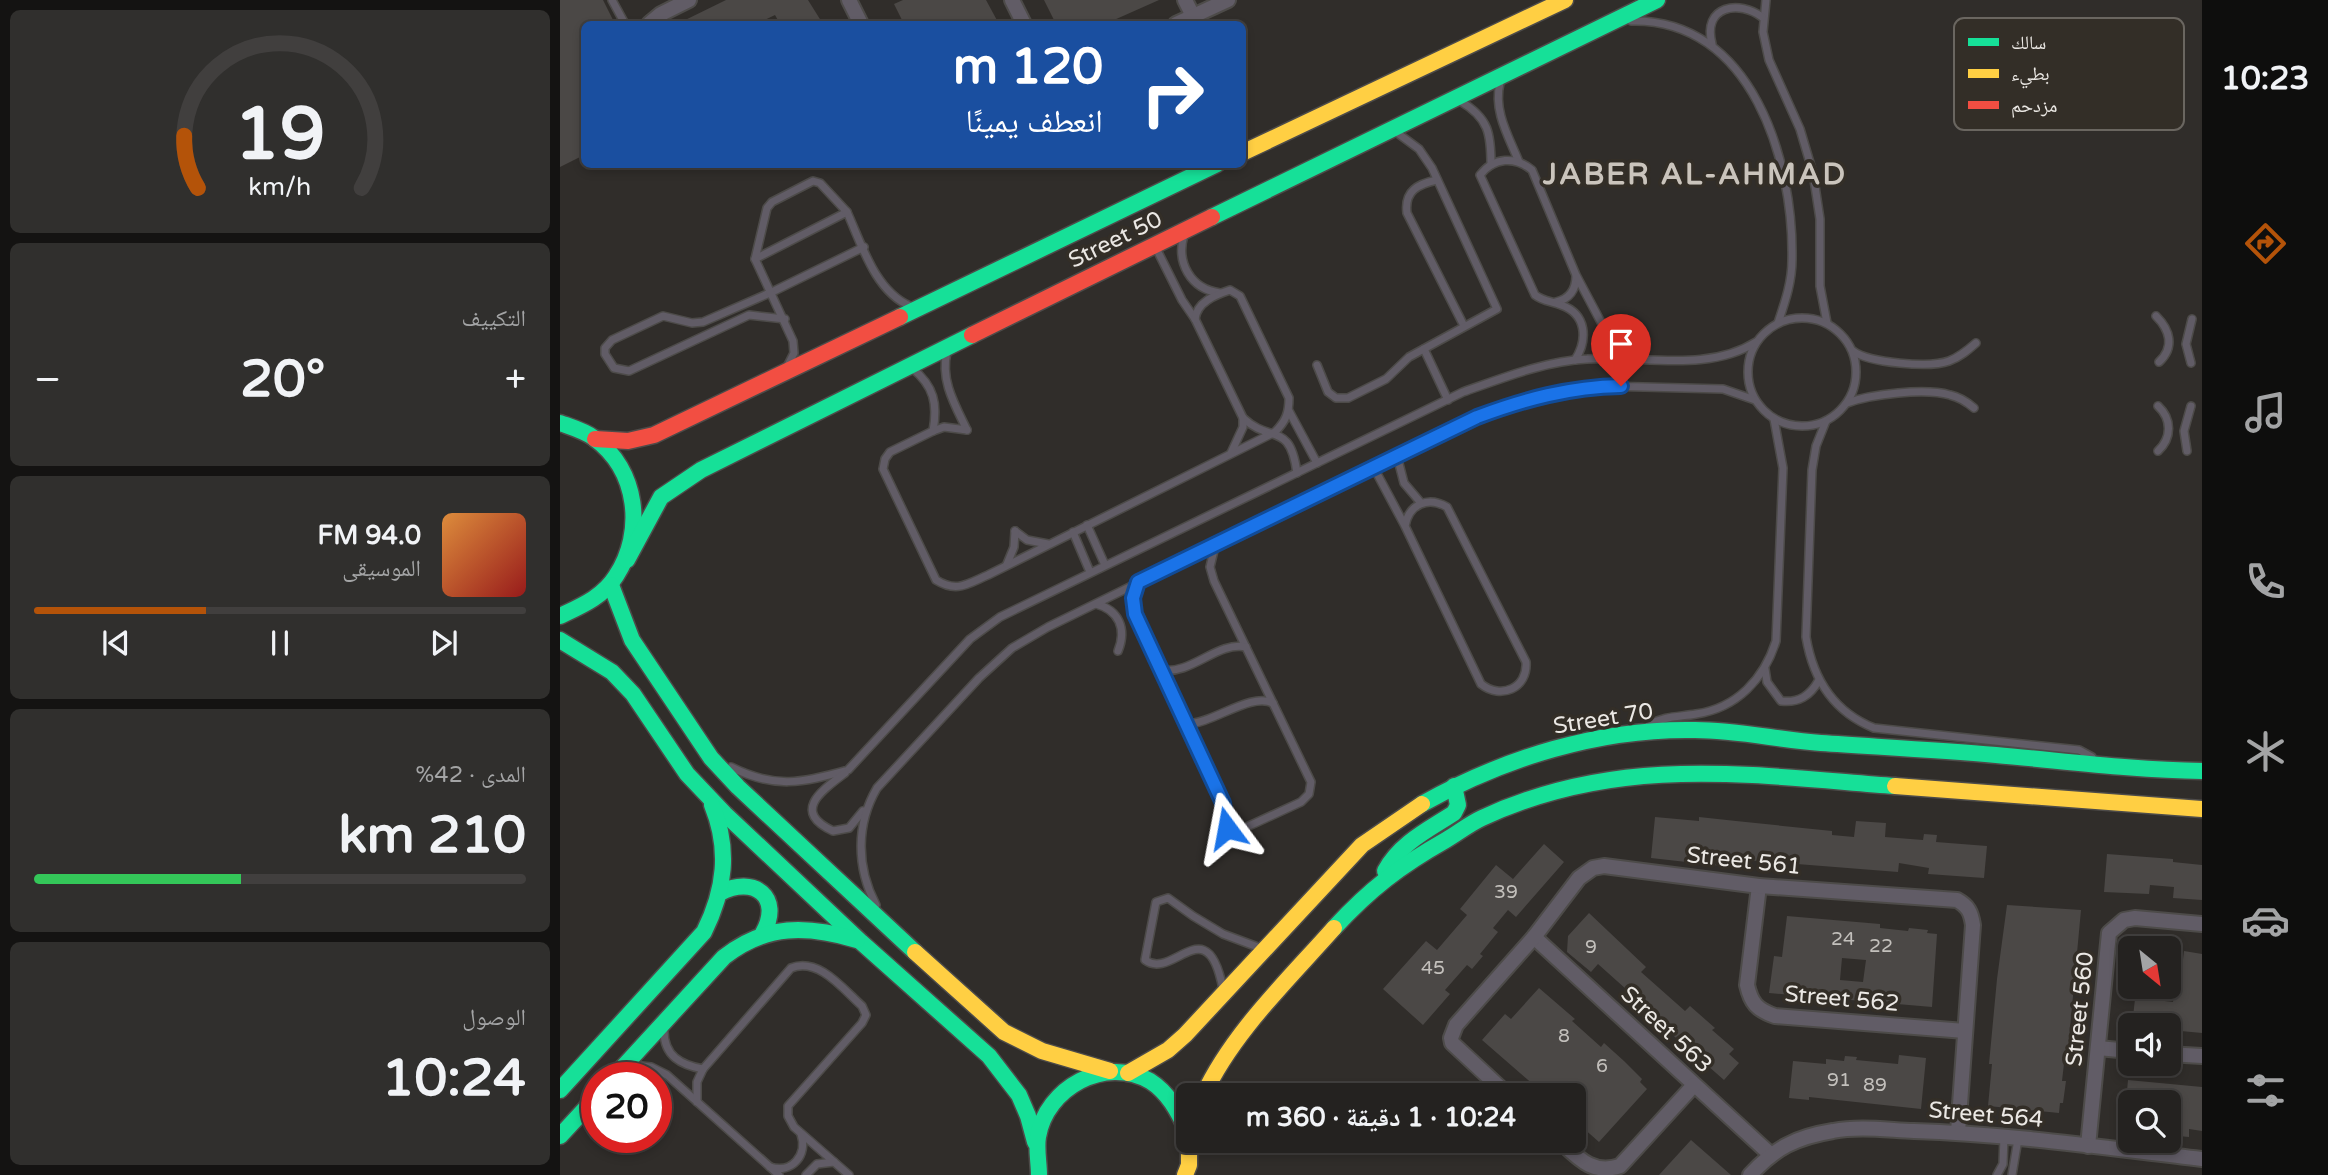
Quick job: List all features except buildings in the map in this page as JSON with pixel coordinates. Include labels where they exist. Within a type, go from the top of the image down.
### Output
[{"type":"main road","points":[[1246,151],[1565,0]]},
{"type":"main road","name":"Street 50","points":[[627,560],[661,497],[679,483],[948,346],[1657,0]]},
{"type":"main road","name":"Street 50","points":[[595,439],[628,441],[654,435],[1209,168]]},
{"type":"main road","points":[[560,616],[586,606],[611,585],[627,560],[636,527],[632,493],[618,463],[595,439],[562,422]]},
{"type":"main road","points":[[611,585],[632,640],[711,758],[738,787],[893,932],[1004,1032],[1021,1043],[1064,1060],[1110,1072],[1128,1073],[1152,1083],[1176,1105]]},
{"type":"main road","points":[[560,640],[612,672],[633,694],[687,774],[708,797],[861,942],[1004,1071],[1029,1114],[1039,1175]]},
{"type":"main road","name":"Street 70","points":[[1128,1073],[1168,1050],[1224,994],[1362,845],[1395,820],[1454,786],[1500,764],[1558,746],[1632,734],[1707,730],[1795,741],[1996,755],[2155,771],[2202,771]]},
{"type":"main road","points":[[1210,1083],[1220,1062],[1258,1016],[1343,920],[1383,880],[1414,857],[1492,814],[1562,790],[1616,777],[1685,771],[1729,772],[2202,809]]},
{"type":"main road","points":[[1383,880],[1386,869],[1400,849],[1456,809],[1458,801],[1454,786]]},
{"type":"main road","points":[[560,1090],[704,932],[720,893],[724,865],[722,837],[708,797]]},
{"type":"main road","points":[[720,893],[740,884],[760,891],[768,902],[771,915],[763,933]]},
{"type":"main road","points":[[627,1062],[732,949],[763,933],[803,929],[842,935],[861,942]]},
{"type":"main road","points":[[1028,1175],[1040,1120],[1052,1101],[1068,1086],[1088,1076],[1110,1072]]},
{"type":"main road","points":[[560,1136],[581,1113]]},
{"type":"street","points":[[653,21],[689,0]]},
{"type":"street","points":[[849,0],[860,21]]},
{"type":"street","points":[[1012,0],[1022,21]]},
{"type":"street","points":[[1185,0],[1193,16]]},
{"type":"street","points":[[1182,21],[1228,0]]},
{"type":"street","name":"Street 561","points":[[1496,1083],[1452,1043],[1456,1025],[1534,937],[1579,878],[1593,868],[1604,866],[1759,886],[1957,900],[1969,909],[1973,925],[1958,1132]]},
{"type":"street","name":"Street 562","points":[[1759,886],[1748,985],[1750,1000],[1755,1006],[1775,1016],[1965,1031]]},
{"type":"street","name":"Street 560","points":[[2088,1146],[2109,933],[2124,919],[2202,924]]},
{"type":"street","name":"Street 563","points":[[1534,937],[1770,1154]]},
{"type":"street","points":[[2098,1048],[2118,1050]]},
{"type":"street","points":[[2181,1055],[2202,1056]]},
{"type":"street","points":[[1573,1153],[1593,1171],[1603,1174],[1610,1172],[1620,1166],[1694,1085]]},
{"type":"street","name":"Street 564","points":[[1770,1154],[1808,1137],[1850,1129],[1958,1132],[2202,1159]]},
{"type":"street","points":[[1750,1175],[1770,1154]]},
{"type":"lane","points":[[612,0],[623,21]]},
{"type":"lane","points":[[1766,0],[1762,18],[1769,60],[1800,129],[1813,173],[1820,219],[1820,286],[1827,323]]},
{"type":"lane","points":[[1712,44],[1709,24],[1720,6],[1733,1],[1743,2],[1758,11],[1762,18]]},
{"type":"lane","points":[[1606,24],[1625,21],[1661,23],[1696,35],[1712,44],[1749,85],[1768,127],[1784,179],[1791,230],[1792,262],[1788,293],[1778,323]]},
{"type":"lane","points":[[1502,75],[1498,100],[1502,120],[1519,162]]},
{"type":"lane","points":[[1453,99],[1475,110],[1485,123],[1491,141],[1491,165]]},
{"type":"lane","points":[[1317,365],[1328,392],[1336,398],[1348,398],[1386,379],[1409,357],[1496,310],[1498,306],[1437,180],[1419,149],[1391,129]]},
{"type":"lane","points":[[1575,360],[1583,345],[1581,323],[1566,307],[1535,295],[1480,175],[1491,165],[1504,160],[1519,162],[1532,170],[1576,275],[1620,358]]},
{"type":"lane","points":[[1437,180],[1425,182],[1408,193],[1407,213],[1464,326]]},
{"type":"lane","points":[[782,374],[794,353],[793,341],[755,259],[769,205],[809,182],[820,183],[847,212],[880,281],[890,294],[917,307]]},
{"type":"lane","points":[[755,259],[847,212]]},
{"type":"lane","points":[[1186,229],[1181,245],[1183,264],[1189,276],[1203,289],[1220,293]]},
{"type":"lane","points":[[1155,246],[1182,300],[1195,319],[1243,418],[1255,428],[1275,432],[1283,437],[1297,472]]},
{"type":"lane","points":[[785,319],[750,315],[629,371],[614,368],[605,354],[605,348],[612,340],[663,316],[692,323],[703,322],[864,247]]},
{"type":"lane","points":[[1551,303],[1563,300],[1572,292],[1576,275]]},
{"type":"lane","points":[[948,346],[945,368],[947,386],[967,430],[944,427],[933,430],[890,452],[884,459],[884,469],[936,580],[947,587],[958,588],[1275,432],[1285,422],[1289,411],[1289,398],[1240,296],[1230,290],[1220,293],[1200,305],[1195,319]]},
{"type":"lane","points":[[2156,316],[2166,326],[2169,345],[2159,362]]},
{"type":"lane","points":[[1755,400],[1723,389],[1639,386],[1563,390],[1477,417],[1138,582],[1012,648],[979,678],[877,788],[856,821],[843,831],[833,831],[826,828],[814,813],[814,799],[819,792],[848,770],[879,739],[919,691],[970,639],[1000,617],[1448,400],[1522,372],[1575,360],[1712,358],[1740,352],[1778,323],[1802,317],[1827,323],[1843,336],[1852,351],[1855,383],[1846,403],[1826,421],[1800,426],[1774,419],[1755,400],[1748,381],[1748,361],[1756,342]]},
{"type":"lane","points":[[2191,363],[2186,344],[2192,318]]},
{"type":"lane","points":[[1852,351],[1871,360],[1940,363],[1959,356],[1976,342]]},
{"type":"lane","points":[[1424,349],[1448,400]]},
{"type":"lane","points":[[908,366],[925,381],[934,401],[936,412],[933,430]]},
{"type":"lane","points":[[1846,403],[1877,394],[1939,393],[1958,398],[1974,408]]},
{"type":"lane","points":[[2158,406],[2168,422],[2168,435],[2158,451]]},
{"type":"lane","points":[[2187,451],[2184,431],[2191,406]]},
{"type":"lane","points":[[1289,411],[1317,463]]},
{"type":"lane","points":[[1230,454],[1243,427],[1243,418]]},
{"type":"lane","points":[[1632,734],[1662,718],[1717,710],[1737,699],[1753,685],[1765,669],[1776,641],[1783,468],[1774,419]]},
{"type":"lane","points":[[1826,421],[1816,446],[1812,470],[1806,637],[1811,662],[1819,680],[1840,707],[1856,721],[1874,727],[2079,750],[2108,766]]},
{"type":"lane","points":[[1397,456],[1404,483],[1421,503]]},
{"type":"lane","points":[[1374,468],[1481,684],[1493,691],[1506,692],[1513,689],[1525,674],[1526,662],[1447,507],[1434,501],[1421,503],[1410,512],[1405,526]]},
{"type":"lane","points":[[1087,526],[1105,565]]},
{"type":"lane","points":[[1007,565],[1014,547],[1015,531],[1034,542],[1048,544]]},
{"type":"lane","points":[[1073,533],[1090,572]]},
{"type":"lane","points":[[1138,582],[1133,598],[1135,614],[1223,803],[1225,837],[1301,802],[1309,794],[1311,782],[1211,574],[1210,559],[1215,545]]},
{"type":"lane","points":[[1095,604],[1111,610],[1121,625],[1118,651]]},
{"type":"lane","points":[[1160,670],[1179,670],[1233,646],[1246,647]]},
{"type":"lane","points":[[1765,669],[1767,682],[1781,701],[1794,702],[1806,697],[1819,680]]},
{"type":"lane","points":[[1186,724],[1209,721],[1253,701],[1264,700],[1273,704]]},
{"type":"lane","points":[[711,758],[750,777],[788,783],[821,779],[848,770]]},
{"type":"lane","points":[[867,805],[862,829],[864,874],[871,895],[893,932]]},
{"type":"lane","points":[[1224,994],[1219,968],[1213,957],[1204,951],[1195,949],[1158,965],[1145,960],[1156,902],[1168,898],[1223,934],[1264,949]]},
{"type":"lane","points":[[697,1102],[697,1082],[703,1069],[791,968],[803,965],[818,968],[862,1006],[866,1015],[862,1023],[788,1106],[788,1116],[800,1133],[849,1175]]},
{"type":"lane","points":[[667,1020],[664,1038],[671,1055],[686,1066],[703,1069]]},
{"type":"lane","points":[[672,1079],[779,1175]]},
{"type":"lane","points":[[769,1167],[782,1169],[799,1159],[803,1149],[800,1133]]},
{"type":"lane","points":[[1997,1175],[2011,1138]]},
{"type":"lane","points":[[2011,1138],[2012,1175]]},
{"type":"lane","points":[[806,1175],[817,1164],[834,1162]]},
{"type":"traffic: fast","points":[[1212,217],[1657,0]]},
{"type":"traffic: fast","points":[[900,317],[1209,168]]},
{"type":"traffic: fast","points":[[627,560],[661,497],[701,470],[972,335]]},
{"type":"traffic: fast","points":[[560,423],[578,429],[609,451],[628,484],[633,521],[625,559],[611,583],[591,600],[560,616]]},
{"type":"traffic: fast","points":[[611,585],[632,640],[711,758],[738,787],[915,952]]},
{"type":"traffic: fast","points":[[560,640],[612,672],[633,694],[687,774],[725,814],[861,942],[989,1056],[1019,1095],[1035,1142]]},
{"type":"traffic: fast","points":[[1422,804],[1486,773],[1554,749],[1588,740],[1659,731],[1727,732],[1821,743],[2202,771]]},
{"type":"traffic: fast","points":[[1334,928],[1386,879],[1473,823],[1533,798],[1584,784],[1635,777],[1737,774],[1895,786]]},
{"type":"traffic: fast","points":[[1385,871],[1407,845],[1454,813],[1458,805],[1454,786]]},
{"type":"traffic: fast","points":[[560,1090],[704,932],[717,901],[723,869],[721,838],[712,805]]},
{"type":"traffic: fast","points":[[720,893],[744,887],[754,888],[762,893],[770,909],[763,933]]},
{"type":"traffic: fast","points":[[628,1062],[724,957],[755,938],[771,933],[804,930],[857,940]]},
{"type":"traffic: fast","points":[[1039,1175],[1037,1142],[1043,1119],[1065,1091],[1080,1081],[1097,1074],[1133,1074],[1157,1086],[1176,1109]]},
{"type":"traffic: fast","points":[[560,1136],[581,1113]]},
{"type":"traffic: slow","points":[[1246,151],[1565,0]]},
{"type":"traffic: slow","points":[[1895,786],[2202,809]]},
{"type":"traffic: slow","points":[[1128,1073],[1168,1050],[1185,1035],[1362,845],[1422,804]]},
{"type":"traffic: slow","points":[[1210,1083],[1245,1029],[1334,928]]},
{"type":"traffic: slow","points":[[915,952],[1004,1032],[1042,1051],[1110,1071]]},
{"type":"traffic: slow","points":[[1185,1175],[1189,1165],[1189,1153]]},
{"type":"traffic: jam","points":[[972,335],[1212,217]]},
{"type":"traffic: jam","points":[[595,439],[628,441],[654,435],[900,317]]},
{"type":"district","name":"JABER AL-AHMAD","points":[[1695,174]]},
{"type":"route","points":[[1227,828],[1223,803],[1135,614],[1133,598],[1138,582],[1477,417],[1563,390],[1621,386]]}]
